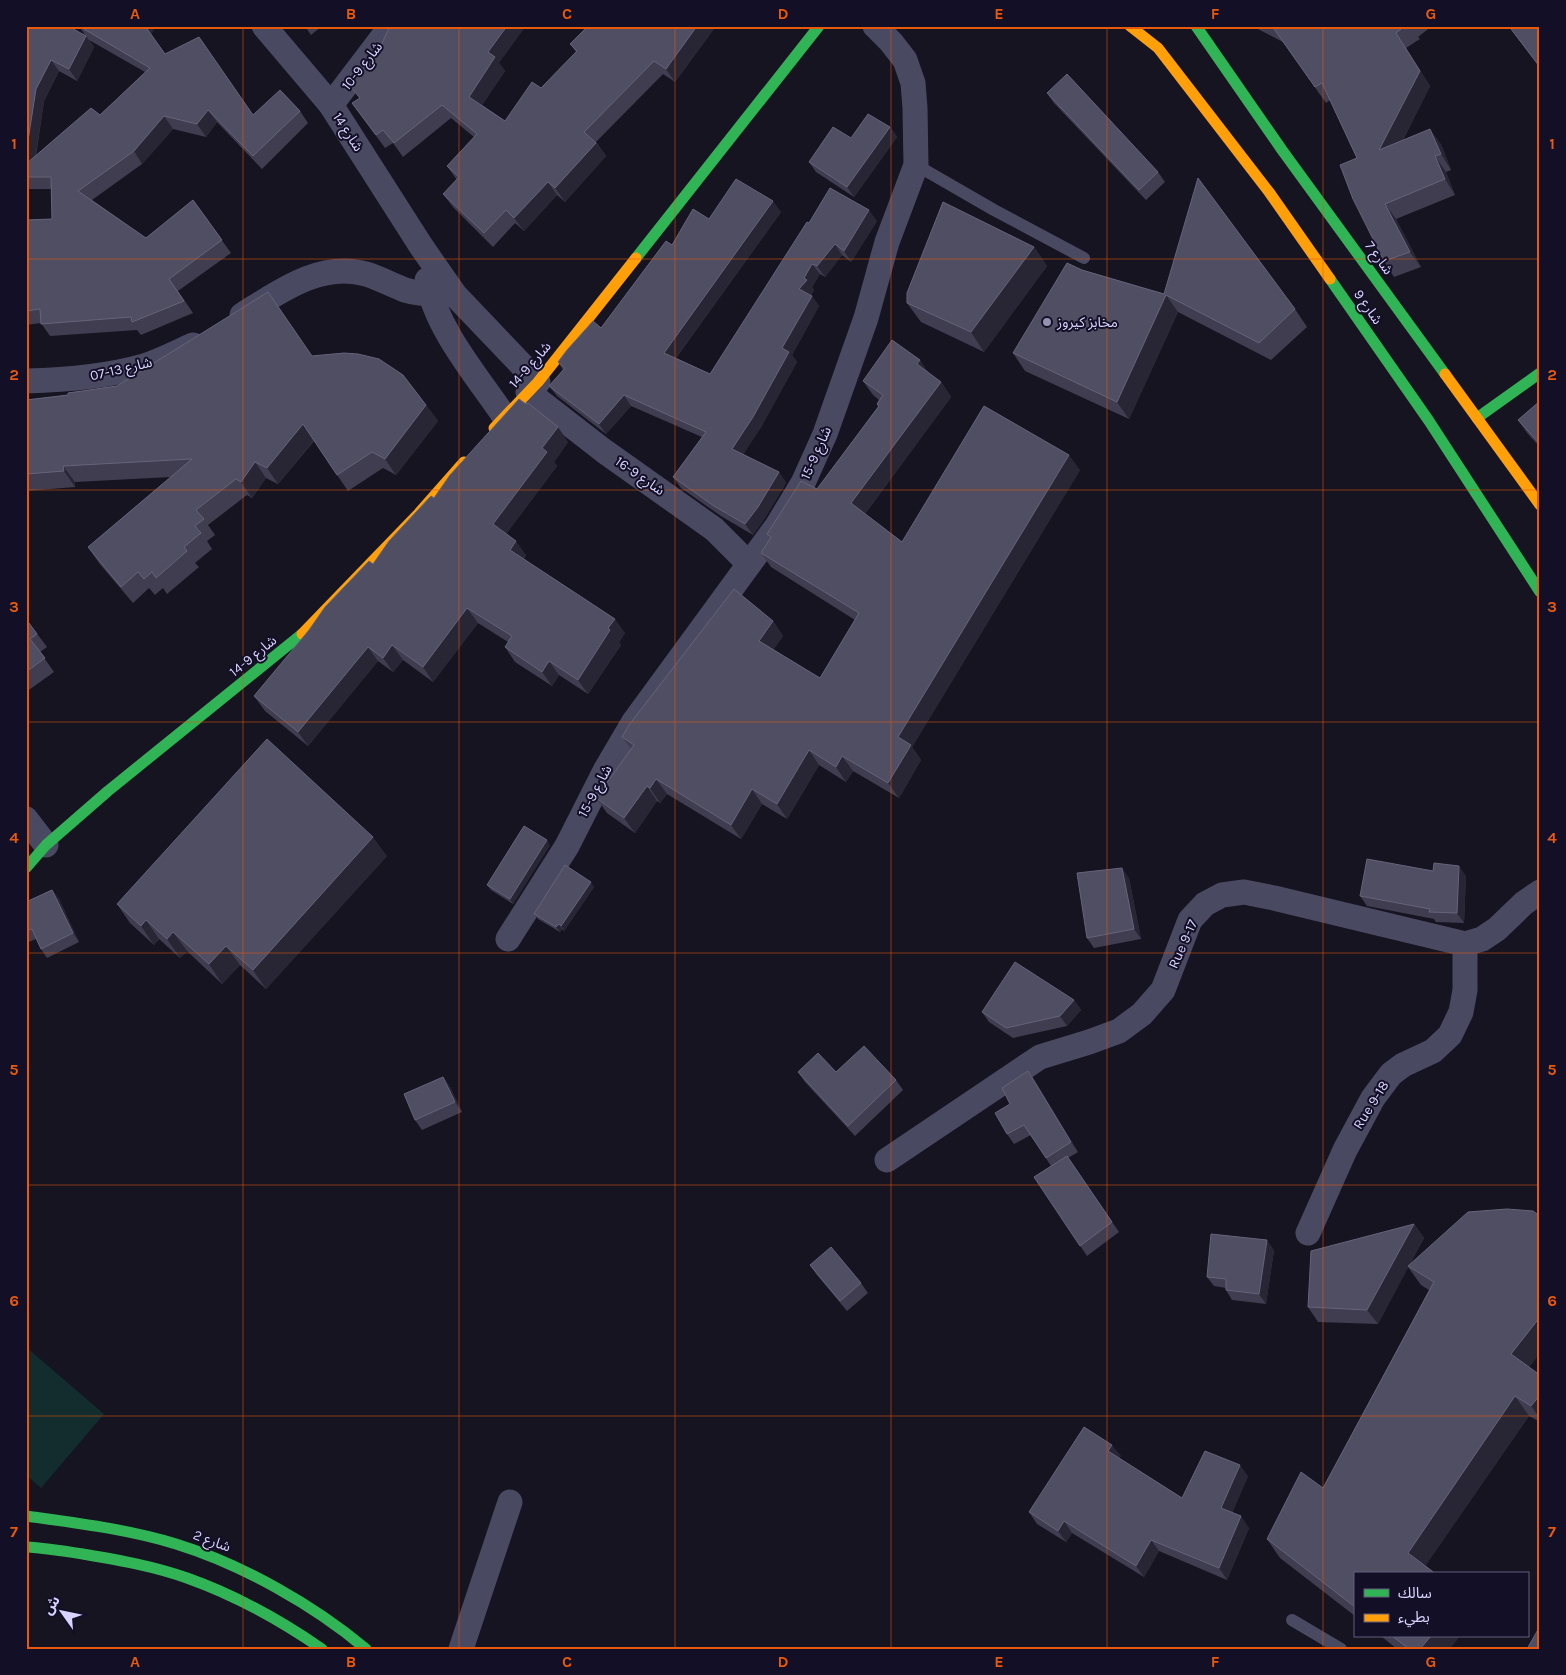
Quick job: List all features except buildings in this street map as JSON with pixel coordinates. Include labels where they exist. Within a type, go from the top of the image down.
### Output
[{"type":"street","name":"شارع 14","points":[[264,26],[331,105],[421,246],[455,295]]},
{"type":"street","name":"شارع 9-10","points":[[331,105],[391,26]]},
{"type":"street","name":"شارع 9-14","points":[[485,438],[533,387],[819,26]]},
{"type":"street","name":"شارع 9-15","points":[[508,939],[567,846],[606,769],[633,723],[777,526],[798,492],[825,434],[866,318],[888,242],[916,165],[913,83],[905,60],[875,26]]},
{"type":"street","name":"شارع 9","points":[[1130,26],[1158,48],[1269,192],[1429,421],[1539,590]]},
{"type":"street","name":"شارع 7","points":[[1196,26],[1282,150],[1540,505]]},
{"type":"street","points":[[421,246],[430,294],[446,328],[461,354],[504,416]]},
{"type":"street","name":"شارع 13-07","points":[[26,381],[60,381],[100,376],[146,366],[194,344],[286,288],[324,273],[344,271],[365,274],[407,290],[430,294],[455,295]]},
{"type":"street","name":"شارع 9-16","points":[[455,295],[533,387],[604,451],[714,529],[749,564]]},
{"type":"street","points":[[1477,418],[1540,373]]},
{"type":"street","name":"شارع 9-14","points":[[26,868],[46,845],[108,791],[297,639],[419,513],[472,453]]},
{"type":"street","points":[[26,819],[46,845]]},
{"type":"street","name":"Rue 9-17","points":[[887,1160],[1040,1057],[1119,1031],[1142,1014],[1163,990],[1190,920],[1205,904],[1222,895],[1244,892],[1274,898],[1465,944]]},
{"type":"street","points":[[1465,944],[1482,939],[1498,929],[1524,904],[1540,892]]},
{"type":"street","name":"Rue 9-18","points":[[1308,1233],[1345,1150],[1373,1098],[1391,1074],[1403,1065],[1433,1051],[1450,1035],[1461,1012],[1465,990],[1465,944]]},
{"type":"street","points":[[461,1649],[510,1502]]},
{"type":"street","name":"شارع 2","points":[[26,1516],[78,1524],[176,1544],[229,1563],[273,1585],[366,1649]]},
{"type":"street","points":[[26,1547],[121,1560],[186,1578],[245,1603],[297,1631],[322,1649]]},
{"type":"lane","points":[[916,165],[994,210],[1084,258]]},
{"type":"lane","points":[[1292,1620],[1341,1649]]},
{"type":"green space","points":[[26,1347],[104,1414],[41,1488],[26,1475]]},
{"type":"traffic: fast","points":[[636,258],[819,26]]},
{"type":"traffic: fast","points":[[1196,26],[1282,150],[1445,374]]},
{"type":"traffic: fast","points":[[1330,279],[1429,421],[1540,592]]},
{"type":"traffic: fast","points":[[1477,418],[1540,373]]},
{"type":"traffic: fast","points":[[26,868],[46,845],[108,791],[302,634]]},
{"type":"traffic: fast","points":[[26,1516],[139,1534],[201,1552],[251,1574],[300,1602],[324,1617],[366,1649]]},
{"type":"traffic: fast","points":[[26,1547],[123,1561],[187,1578],[257,1609],[322,1649]]},
{"type":"traffic: slow","points":[[1130,26],[1158,48],[1269,192],[1330,279]]},
{"type":"traffic: slow","points":[[494,428],[538,382],[636,258]]},
{"type":"traffic: slow","points":[[1445,374],[1540,505]]},
{"type":"traffic: slow","points":[[302,634],[419,513],[464,462]]},
{"type":"place","name":"مخابز كيروز","points":[[1047,322]]}]
